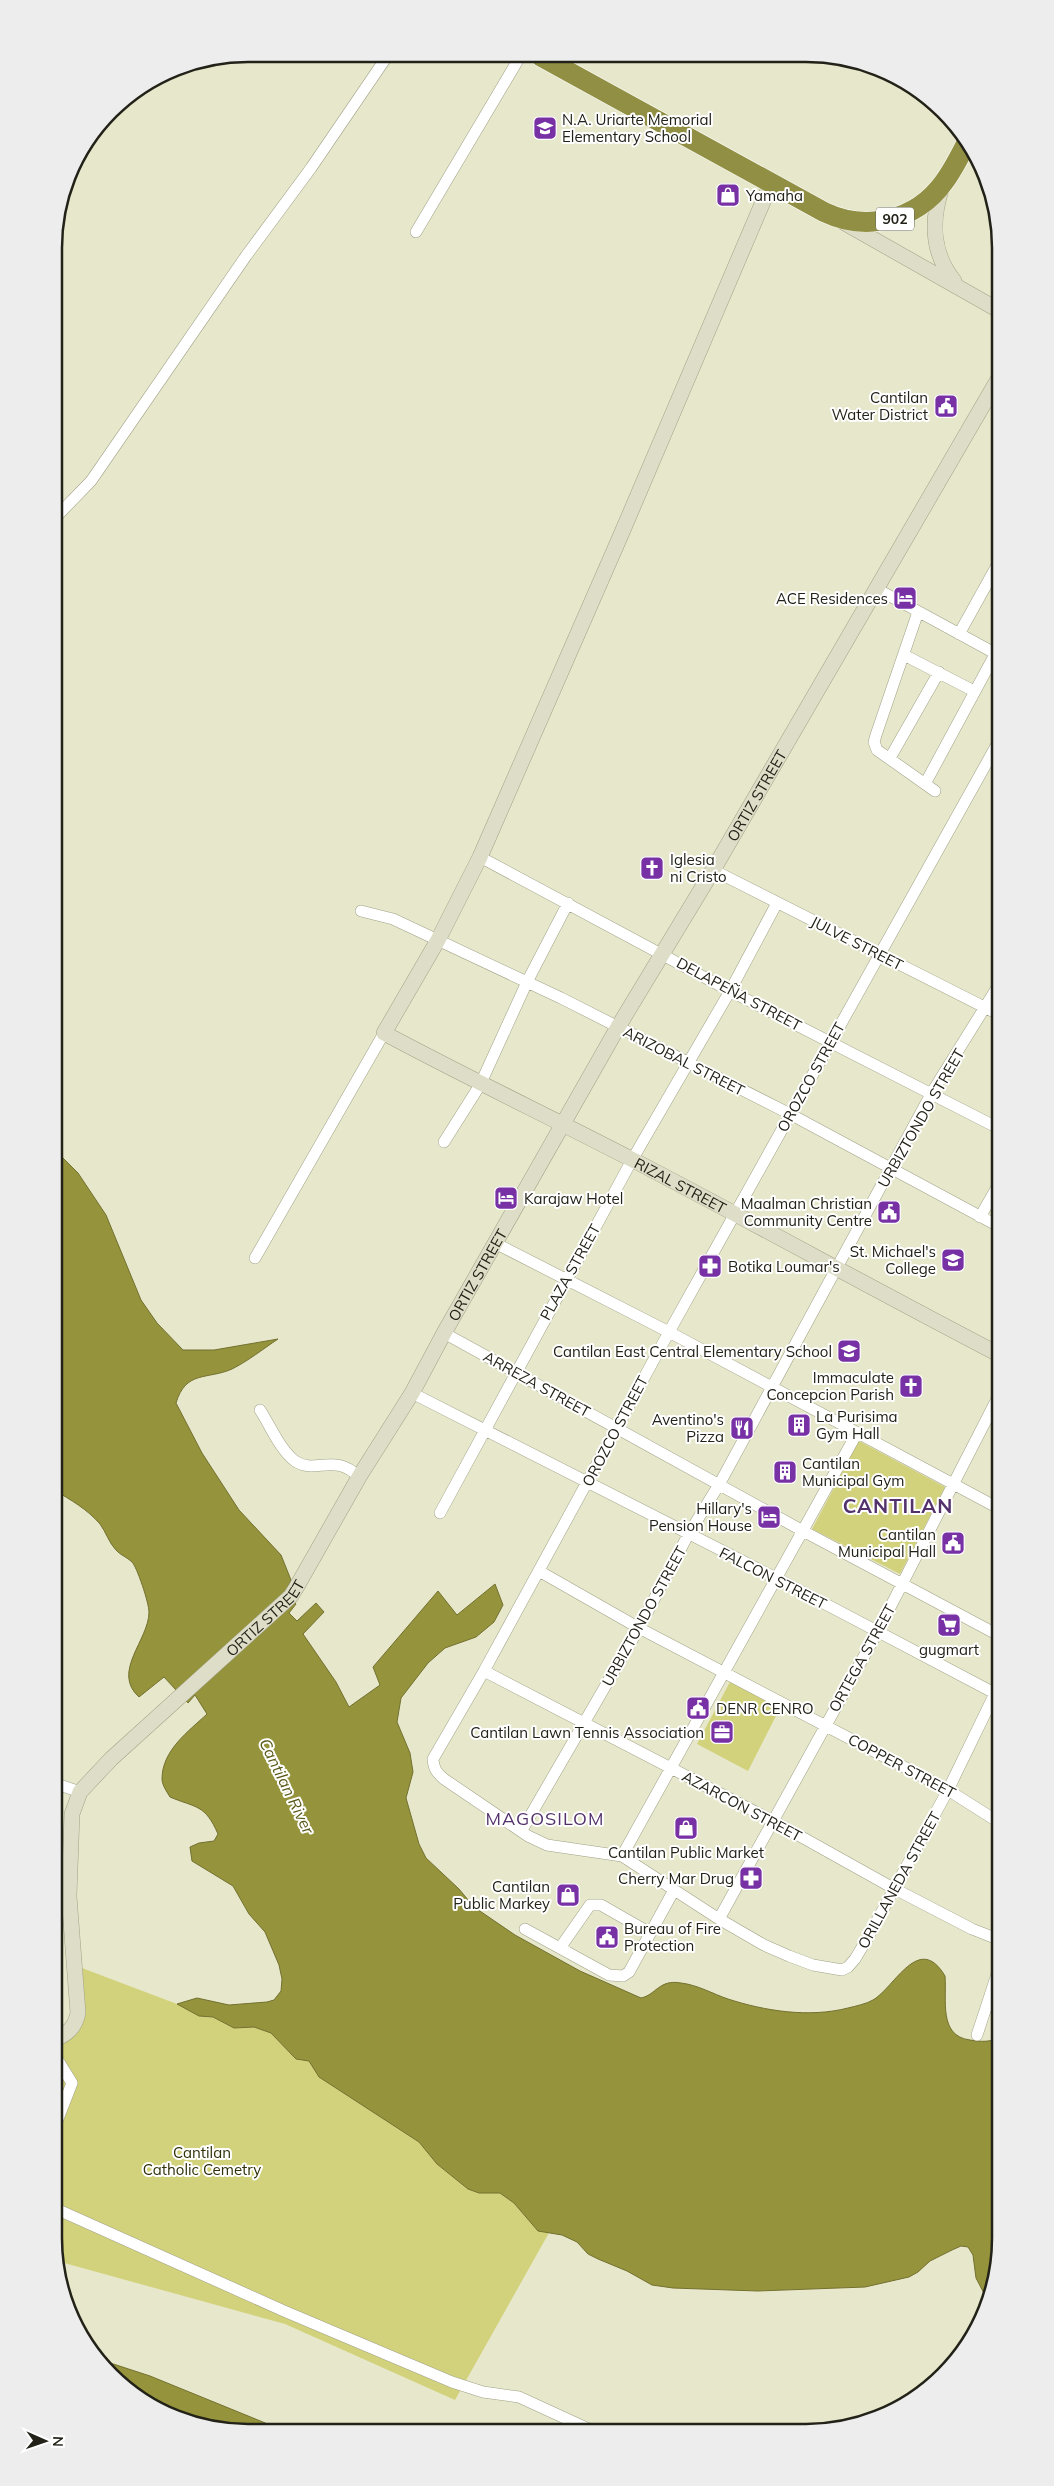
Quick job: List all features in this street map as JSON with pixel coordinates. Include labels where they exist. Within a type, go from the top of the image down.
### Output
[{"type":"highway","name":"902","points":[[566,62],[771,183],[835,218],[864,223],[895,219],[925,201],[943,183],[963,149]]},
{"type":"street","points":[[62,511],[91,481],[246,256],[311,168],[383,62]]},
{"type":"street","points":[[416,232],[517,62]]},
{"type":"street","points":[[255,1258],[438,940],[480,857],[620,537],[771,183]]},
{"type":"street","points":[[943,183],[934,213],[934,232],[942,264],[956,284]]},
{"type":"street","points":[[835,218],[956,284],[992,306]]},
{"type":"street","name":"ORTIZ STREET","points":[[62,2036],[70,2031],[77,2020],[78,2008],[72,1946],[70,1887],[72,1814],[80,1792],[111,1759],[290,1596],[359,1477],[412,1393],[444,1332],[618,1028],[664,954],[992,390]]},
{"type":"street","points":[[959,634],[992,574]]},
{"type":"street","points":[[877,589],[959,634],[992,649]]},
{"type":"street","points":[[918,612],[874,742],[877,750],[936,791]]},
{"type":"street","points":[[904,655],[974,691]]},
{"type":"street","points":[[925,784],[974,691],[992,663]]},
{"type":"street","points":[[890,758],[939,672]]},
{"type":"street","name":"OROZCO STREET","points":[[622,1856],[557,1848],[522,1830],[444,1779],[436,1772],[433,1759],[484,1672],[669,1332],[992,753]]},
{"type":"street","name":"DELAPEÑA STREET","points":[[480,857],[730,991],[992,1126]]},
{"type":"street","name":"JULVE STREET","points":[[713,870],[992,1012]]},
{"type":"street","points":[[444,1142],[480,1085],[527,982],[568,903]]},
{"type":"street","name":"PLAZA STREET","points":[[440,1513],[632,1160],[686,1063],[730,991],[777,903]]},
{"type":"street","name":"ARIZOBAL STREET","points":[[361,911],[393,920],[527,982],[790,1114],[992,1223]]},
{"type":"street","name":"URBIZTONDO STREET","points":[[522,1830],[639,1628],[688,1535],[720,1483],[931,1094],[992,998]]},
{"type":"street","name":"RIZAL STREET","points":[[384,1033],[480,1085],[632,1160],[835,1270],[992,1351]]},
{"type":"street","points":[[980,1217],[992,1196]]},
{"type":"street","points":[[495,1243],[669,1332],[992,1505]]},
{"type":"street","name":"ARREZA STREET","points":[[444,1332],[515,1373],[720,1483],[803,1531],[992,1632]]},
{"type":"street","name":"FALCON STREET","points":[[412,1393],[992,1688]]},
{"type":"street","points":[[260,1410],[288,1455],[295,1461],[305,1466],[326,1463],[344,1466],[359,1477]]},
{"type":"street","name":"ORTEGA STREET","points":[[719,1919],[878,1631],[992,1410]]},
{"type":"street","points":[[719,1919],[622,1856],[858,1433]]},
{"type":"street","name":"COPPER STREET","points":[[539,1571],[723,1673],[948,1790],[992,1818]]},
{"type":"street","name":"AZARCON STREET","points":[[484,1672],[583,1725],[772,1821],[893,1888],[972,1929],[992,1937]]},
{"type":"street","name":"ORILLANEDA STREET","points":[[719,1919],[764,1945],[789,1956],[836,1970],[848,1968],[867,1939],[893,1888],[948,1790],[992,1703]]},
{"type":"street","points":[[62,1786],[80,1792]]},
{"type":"street","points":[[525,1929],[609,1975],[623,1976],[629,1972],[674,1890]]},
{"type":"street","points":[[560,1948],[590,1905],[601,1905],[650,1933]]},
{"type":"street","points":[[977,2035],[992,1989]]},
{"type":"street","points":[[62,2067],[72,2083],[62,2109]]},
{"type":"street","points":[[62,2212],[284,2311],[452,2382],[482,2392],[519,2397],[579,2424]]},
{"type":"green space","points":[[859,1441],[945,1487],[900,1574],[812,1529]]},
{"type":"green space","points":[[731,1680],[781,1706],[748,1771],[697,1744]]},
{"type":"green space","name":"Cantilan Catholic Cemetry","points":[[82,1968],[177,2004],[199,2016],[213,2017],[234,2028],[254,2027],[271,2033],[296,2059],[309,2061],[314,2066],[319,2077],[419,2142],[437,2164],[468,2189],[479,2193],[500,2193],[514,2203],[538,2231],[550,2231],[455,2400],[285,2324],[64,2263],[62,2238],[62,2043],[75,2033],[80,2025],[84,2004]]},
{"type":"water","name":"Cantilan River","points":[[62,1157],[78,1173],[106,1215],[141,1300],[157,1323],[183,1350],[214,1350],[278,1339],[232,1369],[198,1378],[185,1385],[176,1403],[202,1453],[239,1510],[281,1555],[291,1580],[286,1592],[296,1604],[289,1613],[297,1621],[316,1603],[324,1612],[303,1634],[336,1682],[349,1707],[380,1685],[373,1667],[438,1591],[457,1615],[495,1584],[503,1605],[494,1622],[476,1637],[445,1648],[428,1663],[401,1698],[397,1722],[410,1753],[413,1772],[406,1798],[419,1844],[426,1858],[459,1889],[474,1907],[515,1935],[580,1971],[641,1998],[663,1985],[674,1982],[693,1986],[728,1999],[772,2010],[803,2013],[833,2011],[861,2005],[873,2000],[917,1961],[926,1959],[935,1964],[945,1976],[946,2015],[953,2032],[960,2037],[974,2041],[992,2040],[992,2238],[990,2262],[983,2292],[976,2278],[973,2255],[968,2247],[961,2246],[930,2261],[909,2277],[865,2287],[758,2291],[673,2288],[652,2285],[627,2271],[588,2254],[577,2242],[562,2235],[538,2231],[514,2203],[500,2193],[479,2193],[468,2189],[437,2164],[419,2142],[319,2077],[309,2061],[296,2059],[271,2033],[254,2027],[234,2028],[213,2017],[199,2016],[177,2004],[197,1998],[229,2005],[267,2002],[274,2000],[281,1991],[282,1979],[279,1965],[265,1932],[249,1914],[233,1886],[192,1861],[190,1847],[199,1843],[214,1841],[218,1834],[209,1817],[199,1808],[170,1797],[163,1784],[163,1769],[171,1750],[207,1714],[195,1695],[188,1703],[164,1677],[139,1697],[131,1687],[130,1667],[147,1623],[149,1612],[147,1601],[140,1578],[132,1562],[119,1553],[109,1541],[100,1524],[78,1505],[62,1495]]},
{"type":"water","points":[[112,2364],[150,2376],[268,2424],[224,2422],[189,2414],[155,2399],[135,2385]]},
{"type":"place","name":"N.A. Uriarte Memorial Elementary School","points":[[545,128]]},
{"type":"place","name":"Yamaha","points":[[728,195]]},
{"type":"place","name":"Cantilan Water District","points":[[946,406]]},
{"type":"place","name":"ACE Residences","points":[[905,598]]},
{"type":"place","name":"Iglesia ni Cristo","points":[[652,868]]},
{"type":"place","name":"Karajaw Hotel","points":[[506,1198]]},
{"type":"place","name":"Maalman Christian Community Centre","points":[[889,1212]]},
{"type":"place","name":"St. Michael's College","points":[[953,1260]]},
{"type":"place","name":"Botika Loumar's","points":[[710,1266]]},
{"type":"place","name":"Cantilan East Central Elementary School","points":[[849,1351]]},
{"type":"place","name":"Immaculate Concepcion Parish","points":[[911,1386]]},
{"type":"place","name":"La Purisima Gym Hall","points":[[799,1425]]},
{"type":"place","name":"Aventino's Pizza","points":[[742,1428]]},
{"type":"place","name":"Cantilan Municipal Gym","points":[[785,1472]]},
{"type":"place","name":"Hillary's Pension House","points":[[769,1517]]},
{"type":"place","name":"Cantilan Municipal Hall","points":[[953,1543]]},
{"type":"place","name":"gugmart","points":[[949,1625]]},
{"type":"place","name":"DENR CENRO","points":[[698,1708]]},
{"type":"place","name":"Cantilan Lawn Tennis Association","points":[[722,1732]]},
{"type":"place","name":"Cantilan Public Market","points":[[686,1828]]},
{"type":"place","name":"Cherry Mar Drug","points":[[751,1878]]},
{"type":"place","name":"Cantilan Public Markey","points":[[568,1895]]},
{"type":"place","name":"Bureau of Fire Protection","points":[[607,1937]]},
{"type":"district","name":"CANTILAN","points":[[898,1505]]},
{"type":"district","name":"MAGOSILOM","points":[[545,1818]]}]
